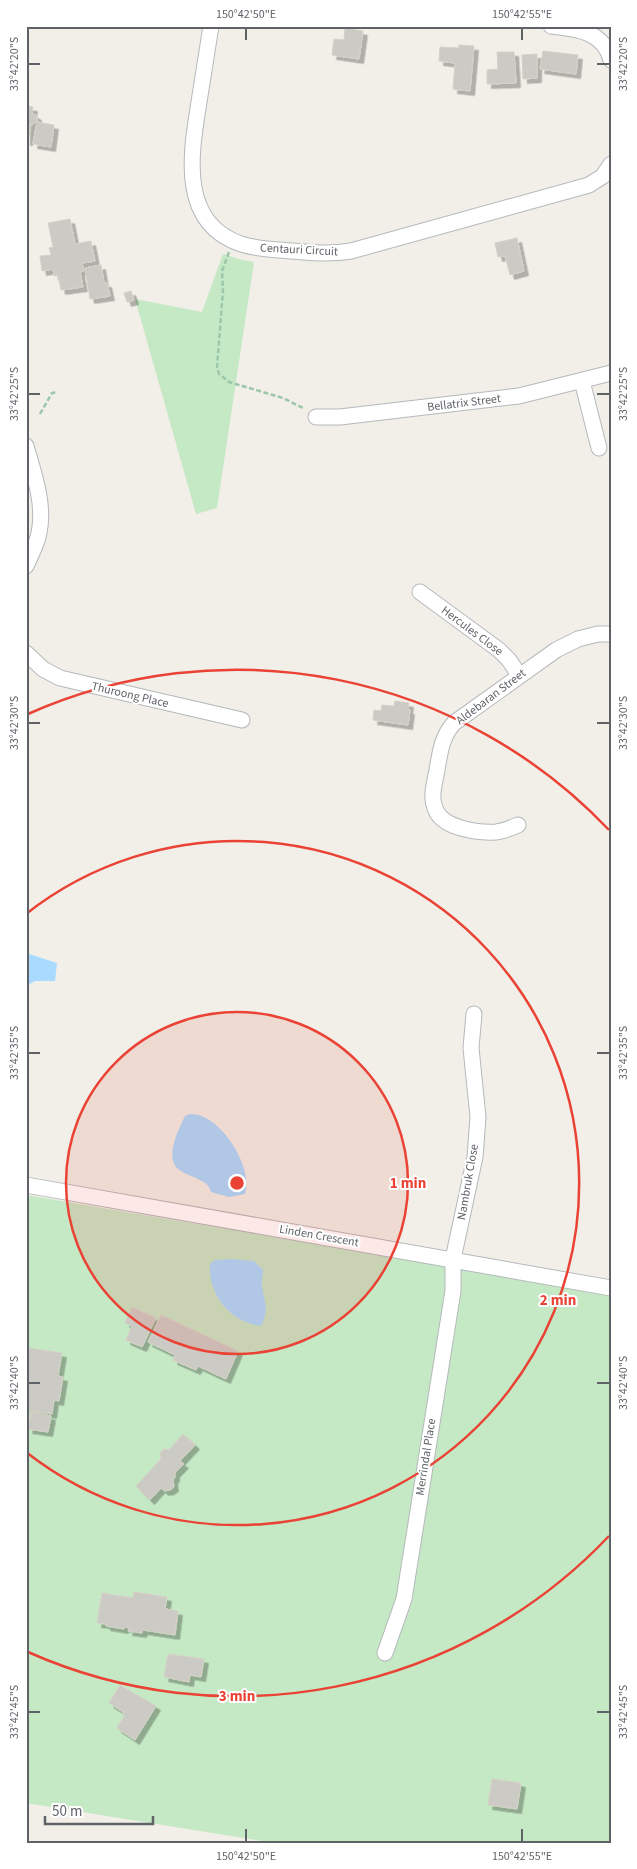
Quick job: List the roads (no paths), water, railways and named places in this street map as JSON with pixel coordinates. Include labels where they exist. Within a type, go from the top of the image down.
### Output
[{"type":"street","name":"Centauri Circuit","points":[[211,26],[192,149],[193,183],[198,202],[206,219],[216,230],[234,241],[254,248],[315,253],[351,251],[589,185],[603,176],[611,164]]},
{"type":"street","points":[[551,26],[591,34],[603,44],[611,60]]},
{"type":"street","name":"Bellatrix Street","points":[[316,417],[340,417],[495,400],[546,390],[611,373]]},
{"type":"street","points":[[582,381],[599,448]]},
{"type":"street","points":[[26,446],[36,481],[40,508],[39,533],[26,566]]},
{"type":"street","name":"Hercules Close","points":[[420,592],[499,650],[509,660],[519,675]]},
{"type":"street","name":"Aldebaran Street","points":[[518,825],[496,832],[453,826],[445,822],[437,813],[433,798],[442,745],[450,727],[519,675],[556,650],[578,639],[598,634],[611,634]]},
{"type":"street","name":"Thuroong Place","points":[[26,653],[43,669],[60,678],[242,720]]},
{"type":"street","name":"Nambruk Close","points":[[453,1259],[475,1157],[478,1117],[472,1048],[474,1014]]},
{"type":"street","name":"Linden Crescent","points":[[26,1185],[611,1288]]},
{"type":"street","name":"Merrindal Place","points":[[385,1653],[404,1599],[453,1291],[453,1259]]},
{"type":"water","points":[[26,953],[57,963],[55,981],[35,981],[26,986]]},
{"type":"water","points":[[190,1114],[201,1116],[213,1122],[232,1144],[244,1170],[245,1194],[229,1197],[211,1192],[205,1183],[177,1168],[172,1156],[174,1142],[185,1116]]},
{"type":"water","points":[[215,1260],[254,1261],[263,1270],[262,1284],[266,1309],[261,1326],[240,1319],[231,1313],[217,1296],[210,1275],[210,1264]]}]
